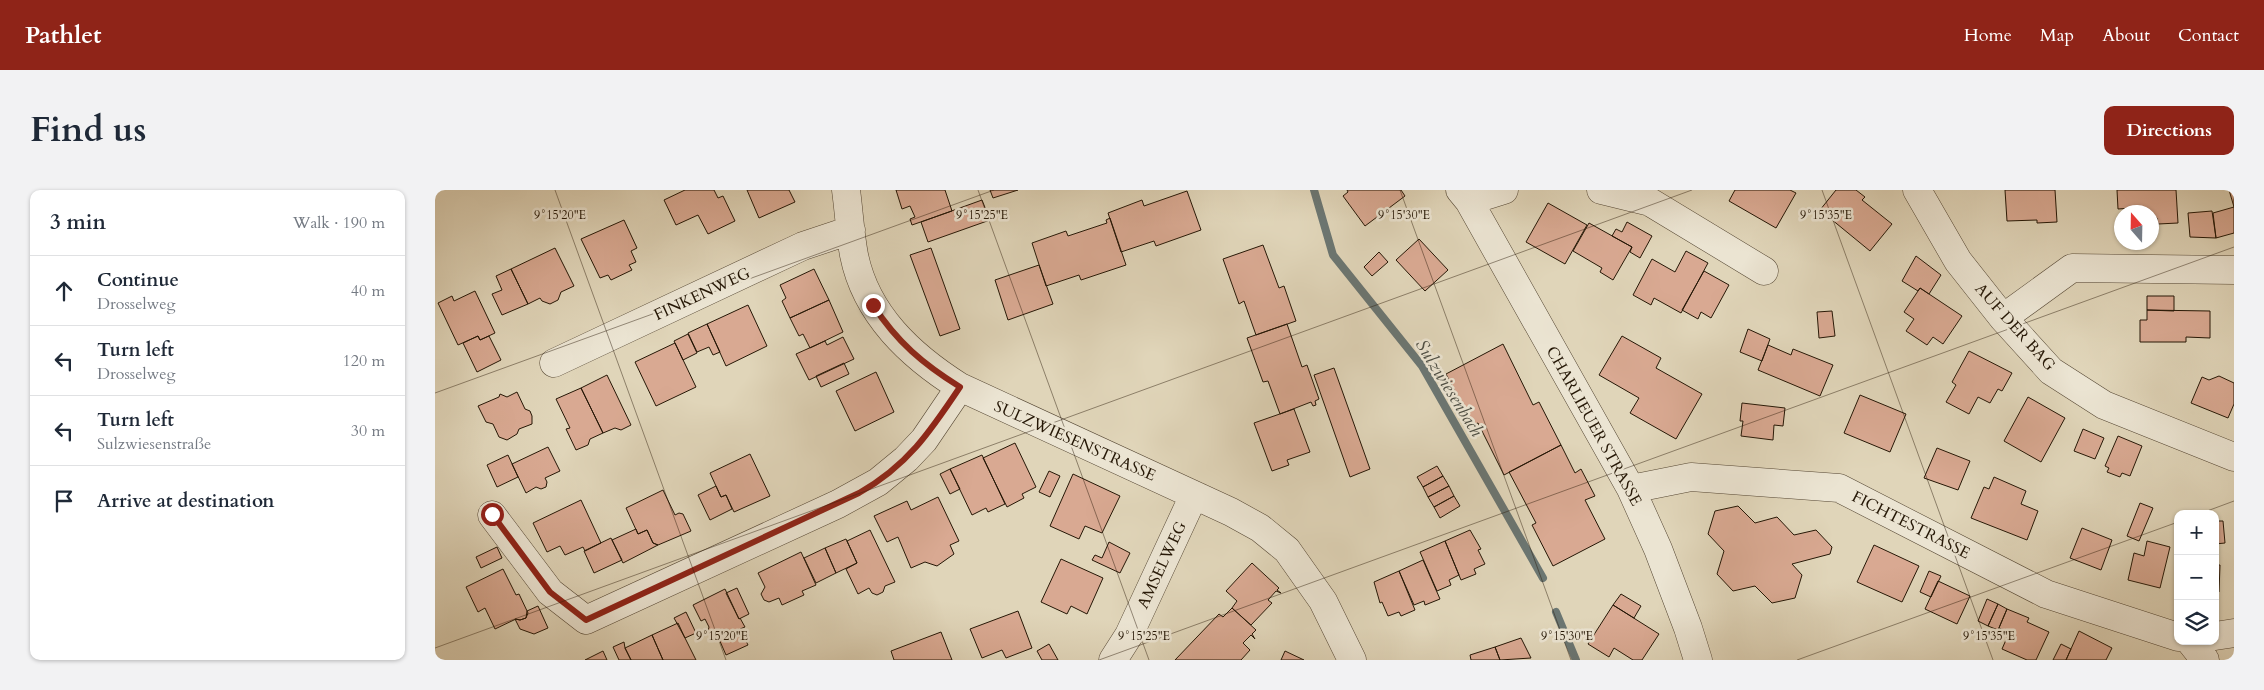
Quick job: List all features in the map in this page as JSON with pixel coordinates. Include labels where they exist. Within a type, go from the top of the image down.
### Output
[{"type":"street","name":"SULZWIESENSTRASSE","points":[[847,190],[854,256],[863,285],[887,326],[906,348],[931,369],[960,387],[1195,495],[1260,528],[1287,550],[1323,601],[1352,660]]},
{"type":"street","name":"CHARLIEUER STRASSE","points":[[1504,190],[1464,196],[1631,489],[1661,558],[1688,628],[1698,660]]},
{"type":"street","points":[[1601,190],[1649,202],[1764,271]]},
{"type":"street","name":"AUF DER BAG","points":[[1917,190],[1958,261],[2003,318],[2051,371],[2104,405],[2234,457]]},
{"type":"street","name":"FINKENWEG","points":[[554,363],[803,246],[851,230]]},
{"type":"street","points":[[2003,318],[2073,268],[2234,270]]},
{"type":"street","points":[[492,514],[550,592],[586,620],[838,504],[878,482],[906,459],[924,440],[960,387]]},
{"type":"street","name":"FICHTESTRASSE","points":[[1631,489],[1691,477],[1839,488],[2046,594],[2174,636]]},
{"type":"street","name":"AMSELWEG","points":[[1113,660],[1129,635],[1195,495]]},
{"type":"street","points":[[2219,635],[2234,633]]},
{"type":"street","points":[[2193,645],[2205,660]]},
{"type":"building","points":[[685,190],[714,190],[718,198],[723,196],[735,221],[708,234],[698,215],[676,225],[664,200]]},
{"type":"building","points":[[747,190],[789,190],[795,202],[759,218]]},
{"type":"building","points":[[896,190],[945,190],[952,211],[912,225],[910,219],[915,217],[910,206],[902,209]]},
{"type":"building","points":[[990,190],[1018,190],[993,198]]},
{"type":"building","points":[[1347,190],[1401,190],[1405,196],[1365,226],[1343,196],[1348,192]]},
{"type":"building","points":[[1735,190],[1790,190],[1796,193],[1776,228],[1729,201]]},
{"type":"building","points":[[1836,190],[1856,190],[1865,197],[1862,200],[1892,224],[1870,251],[1820,210]]},
{"type":"building","points":[[2005,190],[2055,190],[2057,222],[2037,223],[2037,220],[2007,221]]},
{"type":"building","points":[[2117,190],[2176,190],[2178,223],[2159,224],[2159,205],[2118,205]]},
{"type":"building","points":[[2229,190],[2234,190],[2234,207]]},
{"type":"building","points":[[1187,191],[1201,230],[1156,246],[1154,241],[1121,252],[1108,213],[1142,200],[1144,206]]},
{"type":"building","points":[[982,200],[990,220],[928,242],[921,222]]},
{"type":"building","points":[[1548,203],[1587,225],[1565,264],[1526,242]]},
{"type":"building","points":[[2234,207],[2234,233],[2216,238],[2213,213]]},
{"type":"building","points":[[2212,211],[2216,238],[2190,237],[2188,213]]},
{"type":"building","points":[[1110,218],[1126,265],[1081,280],[1079,275],[1046,286],[1032,243],[1066,231],[1068,236],[1107,223],[1106,220]]},
{"type":"building","points":[[624,220],[637,248],[631,251],[636,262],[629,265],[632,270],[611,280],[608,275],[600,278],[581,239]]},
{"type":"building","points":[[1627,222],[1652,236],[1640,258],[1630,252],[1632,247],[1612,236],[1616,229],[1622,232]]},
{"type":"building","points":[[1589,223],[1632,247],[1613,280],[1600,272],[1602,268],[1573,251]]},
{"type":"building","points":[[1419,239],[1448,270],[1425,291],[1396,260]]},
{"type":"building","points":[[1263,245],[1279,288],[1284,286],[1296,321],[1256,335],[1244,301],[1239,304],[1223,259]]},
{"type":"building","points":[[555,248],[574,286],[561,292],[558,300],[550,304],[542,301],[540,298],[528,304],[511,269]]},
{"type":"building","points":[[931,248],[960,329],[940,336],[910,255]]},
{"type":"building","points":[[1686,251],[1708,263],[1681,313],[1654,298],[1651,305],[1633,295],[1652,259],[1675,272]]},
{"type":"building","points":[[1379,252],[1388,262],[1372,276],[1364,267]]},
{"type":"building","points":[[1916,256],[1941,275],[1929,294],[1920,288],[1918,291],[1902,281]]},
{"type":"building","points":[[1039,265],[1053,304],[1008,320],[995,280]]},
{"type":"building","points":[[511,269],[528,304],[502,315],[492,294],[502,290],[496,276]]},
{"type":"building","points":[[814,269],[829,300],[790,318],[782,301],[786,298],[780,285]]},
{"type":"building","points":[[1704,271],[1729,285],[1711,318],[1701,312],[1698,319],[1682,310]]},
{"type":"building","points":[[1920,288],[1962,316],[1943,344],[1933,337],[1927,345],[1906,331],[1914,319],[1904,312]]},
{"type":"building","points":[[475,291],[495,333],[480,340],[478,336],[458,345],[438,303],[452,296],[454,301]]},
{"type":"building","points":[[2147,296],[2174,296],[2174,311],[2147,310]]},
{"type":"building","points":[[829,300],[843,332],[810,348],[803,334],[799,336],[790,318]]},
{"type":"building","points":[[748,305],[767,346],[726,366],[707,324]]},
{"type":"building","points":[[2147,310],[2210,311],[2210,338],[2186,337],[2186,342],[2140,342],[2140,320],[2147,320]]},
{"type":"building","points":[[1832,311],[1835,336],[1819,338],[1817,312]]},
{"type":"building","points":[[707,324],[720,352],[713,355],[709,347],[697,352],[688,333]]},
{"type":"building","points":[[1287,324],[1302,367],[1307,365],[1319,399],[1315,401],[1316,405],[1313,406],[1311,402],[1280,414],[1268,381],[1263,382],[1247,338]]},
{"type":"building","points":[[1748,329],[1770,339],[1762,361],[1740,352]]},
{"type":"building","points":[[688,334],[697,353],[683,360],[674,341]]},
{"type":"building","points":[[478,336],[480,340],[489,336],[501,360],[477,372],[463,343]]},
{"type":"building","points":[[1622,336],[1661,358],[1656,368],[1702,394],[1676,439],[1630,413],[1639,398],[1599,375]]},
{"type":"building","points":[[843,337],[854,359],[809,380],[796,354],[825,341],[827,345]]},
{"type":"building","points":[[675,343],[696,387],[656,406],[635,362]]},
{"type":"building","points":[[1503,344],[1533,405],[1539,402],[1561,445],[1504,475],[1478,423],[1472,425],[1446,374]]},
{"type":"building","points":[[1768,345],[1791,355],[1793,349],[1833,365],[1820,396],[1758,370]]},
{"type":"building","points":[[1969,351],[2012,373],[2002,391],[1998,389],[1990,403],[1978,397],[1969,414],[1946,402],[1956,385],[1952,382]]},
{"type":"building","points":[[844,363],[849,374],[821,387],[816,376]]},
{"type":"building","points":[[1334,368],[1370,469],[1350,477],[1314,375]]},
{"type":"building","points":[[876,372],[894,412],[855,431],[836,391]]},
{"type":"building","points":[[607,375],[631,425],[621,430],[615,428],[603,433],[581,388]]},
{"type":"building","points":[[2219,376],[2234,383],[2234,404],[2228,418],[2191,403],[2202,377],[2209,380]]},
{"type":"building","points":[[581,388],[603,433],[590,439],[588,445],[576,450],[566,429],[570,428],[556,399]]},
{"type":"building","points":[[517,392],[525,409],[530,411],[532,424],[519,429],[517,434],[507,440],[499,437],[493,424],[486,422],[478,406],[499,397],[500,394],[507,397]]},
{"type":"building","points":[[1860,395],[1906,414],[1890,452],[1844,433]]},
{"type":"building","points":[[2028,397],[2065,418],[2041,462],[2004,441]]},
{"type":"building","points":[[1742,403],[1785,408],[1783,426],[1774,425],[1773,440],[1741,436],[1743,421],[1740,421]]},
{"type":"building","points":[[1294,409],[1310,452],[1287,460],[1289,465],[1272,471],[1254,423]]},
{"type":"building","points":[[2083,429],[2104,438],[2095,459],[2074,451]]},
{"type":"building","points":[[2118,436],[2142,446],[2130,476],[2122,473],[2120,477],[2107,472],[2109,468],[2105,466]]},
{"type":"building","points":[[1015,443],[1036,487],[1022,494],[1024,498],[1007,507],[983,458]]},
{"type":"building","points":[[1561,445],[1575,473],[1581,469],[1595,496],[1585,500],[1605,539],[1553,566],[1532,525],[1536,523],[1509,472]]},
{"type":"building","points":[[548,447],[560,471],[545,478],[547,482],[546,487],[541,489],[536,487],[526,493],[512,464]]},
{"type":"building","points":[[1937,448],[1970,461],[1958,490],[1924,478]]},
{"type":"building","points":[[750,454],[770,496],[734,512],[726,495],[721,497],[710,473]]},
{"type":"building","points":[[508,455],[518,477],[497,487],[487,465]]},
{"type":"building","points":[[982,455],[1005,504],[988,512],[986,508],[972,515],[950,469]]},
{"type":"building","points":[[1437,466],[1443,476],[1423,487],[1417,477]]},
{"type":"building","points":[[950,469],[960,489],[950,494],[940,474]]},
{"type":"building","points":[[1049,471],[1060,476],[1050,497],[1039,492]]},
{"type":"building","points":[[1073,474],[1120,496],[1102,533],[1085,526],[1079,539],[1050,526]]},
{"type":"building","points":[[1443,476],[1449,486],[1428,497],[1423,487]]},
{"type":"building","points":[[1994,477],[2026,491],[2021,504],[2038,511],[2027,540],[1971,518],[1984,487],[1989,489]]},
{"type":"building","points":[[716,486],[721,497],[726,495],[732,509],[710,520],[698,495]]},
{"type":"building","points":[[1449,486],[1454,496],[1434,507],[1428,497]]},
{"type":"building","points":[[663,490],[675,515],[683,514],[691,531],[658,545],[653,543],[647,530],[638,534],[626,508]]},
{"type":"building","points":[[1454,496],[1460,506],[1440,518],[1434,507]]},
{"type":"building","points":[[938,497],[959,541],[950,545],[954,554],[937,566],[925,562],[911,568],[898,537],[887,542],[874,516],[907,501],[911,510]]},
{"type":"building","points":[[581,500],[601,543],[585,551],[583,547],[565,555],[560,546],[547,552],[533,523]]},
{"type":"building","points":[[2140,503],[2153,508],[2139,541],[2127,536]]},
{"type":"building","points":[[1738,506],[1755,523],[1777,517],[1794,535],[1816,530],[1832,547],[1830,554],[1792,564],[1802,575],[1795,598],[1772,603],[1755,586],[1733,591],[1717,574],[1724,551],[1708,534],[1715,511]]},
{"type":"building","points":[[2219,521],[2223,521],[2225,543],[2219,544]]},
{"type":"building","points":[[2082,528],[2112,540],[2101,570],[2070,558]]},
{"type":"building","points":[[636,529],[638,534],[647,530],[653,543],[658,545],[623,563],[612,540]]},
{"type":"building","points":[[870,530],[895,582],[885,586],[883,592],[877,595],[872,593],[869,588],[858,594],[846,569],[857,563],[847,541]]},
{"type":"building","points":[[1470,530],[1481,549],[1478,550],[1485,564],[1474,569],[1476,574],[1461,580],[1445,541]]},
{"type":"building","points":[[611,538],[622,560],[594,573],[584,551]]},
{"type":"building","points":[[846,539],[857,563],[836,573],[825,548]]},
{"type":"building","points":[[1445,541],[1459,575],[1449,580],[1451,585],[1437,591],[1420,552]]},
{"type":"building","points":[[2147,541],[2170,547],[2160,588],[2128,580],[2134,553],[2144,556]]},
{"type":"building","points":[[1109,542],[1130,553],[1120,573],[1092,560],[1095,555],[1102,558]]},
{"type":"building","points":[[1874,545],[1919,566],[1902,602],[1857,582]]},
{"type":"building","points":[[497,547],[502,558],[481,568],[476,557]]},
{"type":"building","points":[[825,548],[836,573],[816,583],[804,558]]},
{"type":"building","points":[[801,552],[816,585],[802,591],[804,595],[782,605],[779,598],[769,602],[764,600],[761,594],[765,587],[758,573]]},
{"type":"building","points":[[1061,559],[1103,578],[1087,614],[1071,606],[1067,614],[1041,602]]},
{"type":"building","points":[[1423,560],[1440,599],[1425,605],[1424,601],[1414,605],[1399,571]]},
{"type":"building","points":[[1252,563],[1279,588],[1277,590],[1281,593],[1276,591],[1268,600],[1272,603],[1251,625],[1232,608],[1237,601],[1226,591]]},
{"type":"building","points":[[503,569],[516,595],[519,594],[528,613],[526,618],[516,619],[495,629],[485,608],[478,612],[466,587]]},
{"type":"building","points":[[1399,571],[1415,610],[1401,616],[1399,612],[1388,616],[1382,602],[1380,603],[1374,582]]},
{"type":"building","points":[[1929,571],[1941,576],[1931,597],[1920,592]]},
{"type":"building","points":[[1938,581],[1970,596],[1957,624],[1925,609]]},
{"type":"building","points":[[737,588],[749,614],[739,619],[726,593]]},
{"type":"building","points":[[725,589],[739,619],[745,627],[740,629],[748,645],[726,655],[719,639],[711,640],[708,631],[709,627],[705,619],[701,621],[693,605]]},
{"type":"building","points":[[1621,594],[1641,606],[1634,618],[1613,605]]},
{"type":"building","points":[[1987,599],[1998,604],[1988,626],[1978,621]]},
{"type":"building","points":[[1998,604],[2007,609],[1998,630],[1988,626]]},
{"type":"building","points":[[1613,605],[1659,634],[1642,660],[1633,660],[1614,648],[1609,657],[1588,644]]},
{"type":"building","points":[[538,606],[548,628],[534,634],[520,629],[515,619],[526,618],[527,611]]},
{"type":"building","points":[[1232,608],[1256,630],[1252,634],[1255,639],[1251,635],[1243,643],[1250,650],[1241,660],[1175,660],[1219,614],[1223,617]]},
{"type":"building","points":[[2007,609],[2029,618],[2027,622],[2049,632],[2036,660],[2027,660],[2002,649],[2009,633],[1999,628]]},
{"type":"building","points":[[1018,611],[1032,648],[1006,658],[1002,650],[982,658],[970,629]]},
{"type":"building","points":[[686,612],[696,633],[685,638],[674,618]]},
{"type":"building","points":[[678,623],[696,660],[663,660],[652,635]]},
{"type":"building","points":[[2079,631],[2112,648],[2106,660],[2066,660]]},
{"type":"building","points":[[941,632],[952,660],[894,660],[891,651]]},
{"type":"building","points":[[652,635],[663,660],[631,660],[625,648]]},
{"type":"building","points":[[1521,638],[1531,658],[1500,660],[1495,647]]},
{"type":"building","points":[[624,642],[631,660],[619,660],[613,647]]},
{"type":"building","points":[[1049,644],[1058,660],[1042,660],[1037,651]]},
{"type":"building","points":[[2061,644],[2071,649],[2066,660],[2053,660]]},
{"type":"building","points":[[1495,647],[1500,660],[1471,660],[1470,655]]},
{"type":"building","points":[[603,651],[607,660],[585,660]]},
{"type":"building","points":[[1285,651],[1304,660],[1281,660]]},
{"type":"waterway","name":"Sulzwiesenbach","points":[[1314,190],[1333,255],[1422,366],[1543,578]]},
{"type":"waterway","name":"Sulzwiesenbach","points":[[1556,612],[1576,660]]},
{"type":"route","points":[[492,514],[550,592],[586,620],[859,493],[878,482],[906,459],[924,440],[960,387],[931,369],[906,348],[887,326],[873,305]]}]
